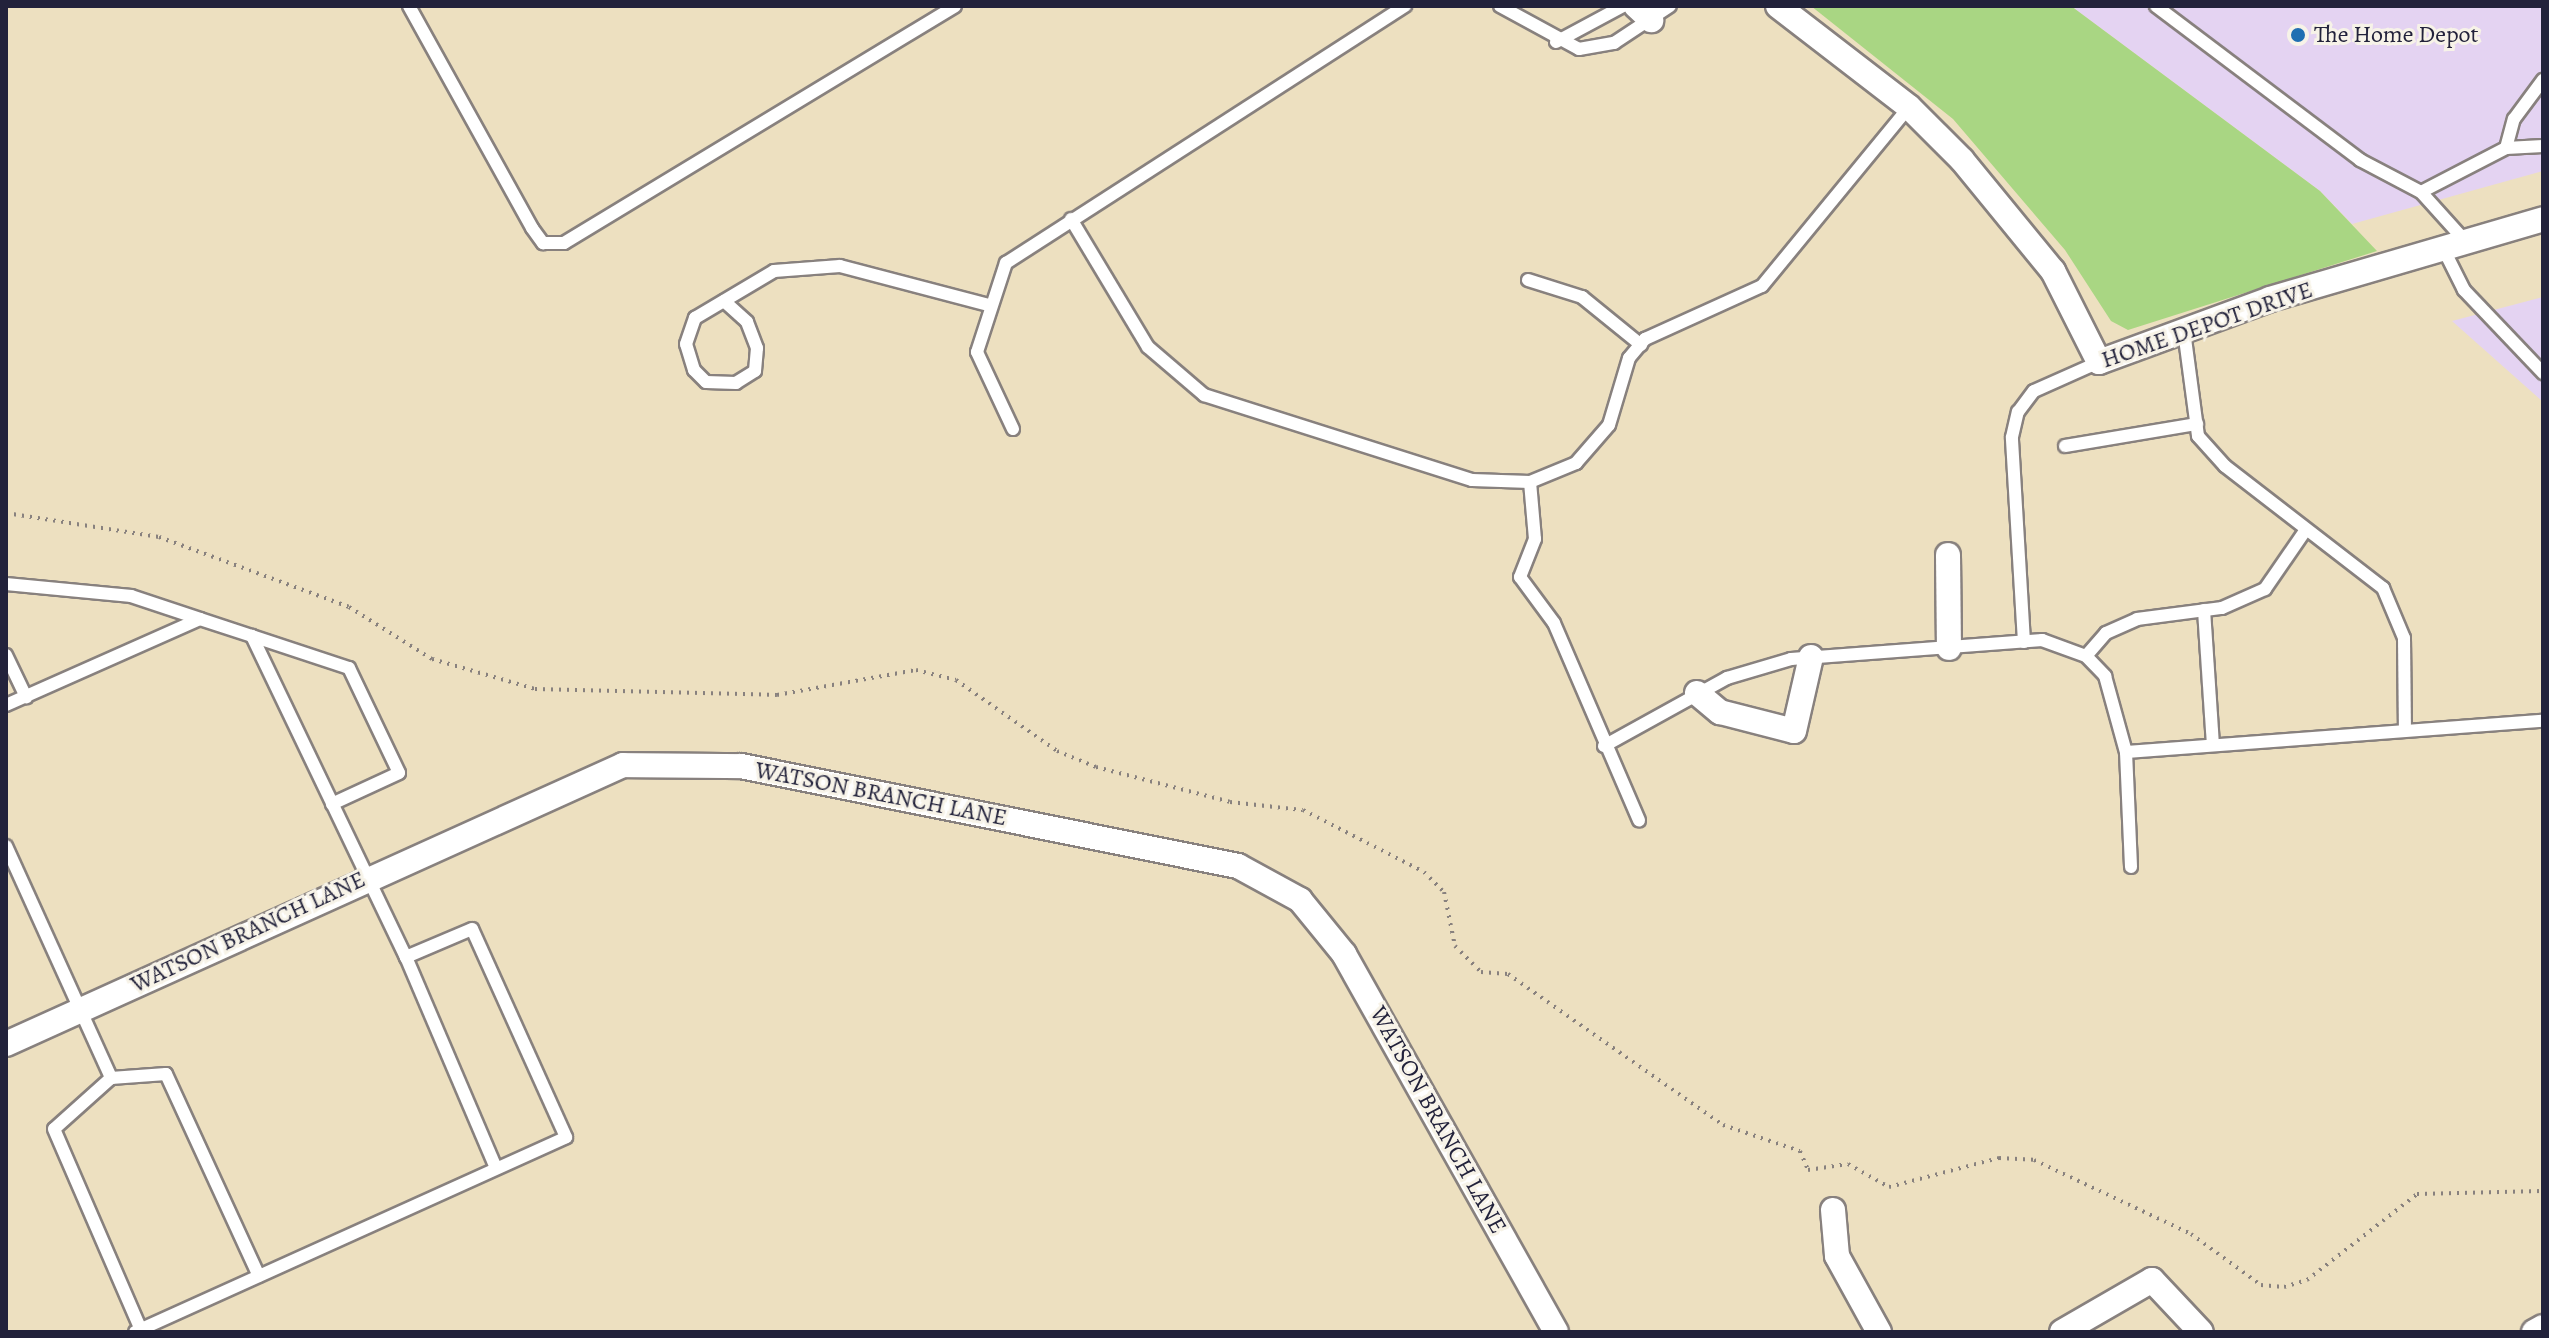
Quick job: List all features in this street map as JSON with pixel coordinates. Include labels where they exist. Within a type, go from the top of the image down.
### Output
[{"type":"street","points":[[1778,6],[1909,107],[2045,260],[2099,362]]},
{"type":"street","name":"HOME DEPOT DRIVE","points":[[2099,362],[2184,331],[2543,219]]},
{"type":"street","points":[[1948,555],[1949,648]]},
{"type":"street","points":[[1697,693],[1720,712],[1794,731],[1811,657]]},
{"type":"street","name":"WATSON BRANCH LANE","points":[[6,1044],[367,878],[623,765],[657,760],[741,766],[1238,866],[1300,900],[1323,922],[1556,1332]]},
{"type":"street","points":[[1833,1210],[1837,1256],[1879,1332]]},
{"type":"street","points":[[2062,1332],[2152,1280],[2201,1332]]},
{"type":"street","points":[[2534,1332],[2543,1327]]},
{"type":"lane","points":[[409,6],[543,243],[564,243],[955,6]]},
{"type":"lane","points":[[1013,429],[977,352],[989,305],[1006,263],[1405,6]]},
{"type":"lane","points":[[1500,6],[1556,43],[1579,49],[1614,43],[1652,11]]},
{"type":"lane","points":[[1556,43],[1623,6]]},
{"type":"lane","points":[[2156,6],[2360,160],[2421,192],[2456,247],[2464,290],[2543,373]]},
{"type":"lane","points":[[2506,148],[2514,119],[2543,80]]},
{"type":"lane","points":[[1071,219],[1148,347],[1204,395],[1472,480],[1530,482],[1576,463],[1609,425],[1629,358],[1641,345],[1762,286],[1909,107]]},
{"type":"lane","points":[[2421,192],[2506,148],[2543,146]]},
{"type":"lane","points":[[724,301],[747,322],[757,348],[755,371],[736,383],[706,382],[694,370],[686,344],[695,318],[774,271],[812,264],[989,305]]},
{"type":"lane","points":[[1528,280],[1582,297],[1641,345]]},
{"type":"lane","points":[[2184,331],[2197,424],[2225,466],[2305,531],[2383,588],[2404,638],[2405,728]]},
{"type":"lane","name":"HOME DEPOT DRIVE","points":[[2024,642],[2012,437],[2018,412],[2034,391],[2099,362]]},
{"type":"lane","points":[[2065,446],[2197,424]]},
{"type":"lane","points":[[1530,482],[1535,539],[1520,577],[1554,623],[1604,746],[1639,820]]},
{"type":"lane","points":[[2086,656],[2106,633],[2137,619],[2204,610],[2265,589],[2305,531]]},
{"type":"lane","points":[[6,584],[131,596],[349,668],[399,773],[332,804]]},
{"type":"lane","points":[[2204,610],[2213,744]]},
{"type":"lane","points":[[6,705],[200,619]]},
{"type":"lane","points":[[252,636],[406,957],[496,1168]]},
{"type":"lane","points":[[1604,746],[1697,693],[1762,666],[1811,657],[2024,642],[2086,656],[2105,676],[2126,752],[2131,867]]},
{"type":"lane","points":[[6,655],[26,697]]},
{"type":"lane","points":[[2126,752],[2405,728],[2543,721]]},
{"type":"lane","points":[[6,846],[111,1078]]},
{"type":"lane","points":[[259,1276],[166,1074],[111,1078],[54,1129],[138,1331],[566,1137],[472,929],[406,957]]},
{"type":"shaded area","points":[[2071,6],[2543,6],[2543,171],[2352,224],[2320,191]]},
{"type":"shaded area","points":[[2543,297],[2543,402],[2452,321]]},
{"type":"green space","points":[[1811,6],[2071,6],[2320,191],[2377,251],[2128,330],[2111,321],[2065,250],[1953,119]]},
{"type":"place","name":"The Home Depot","points":[[2298,35]]}]
